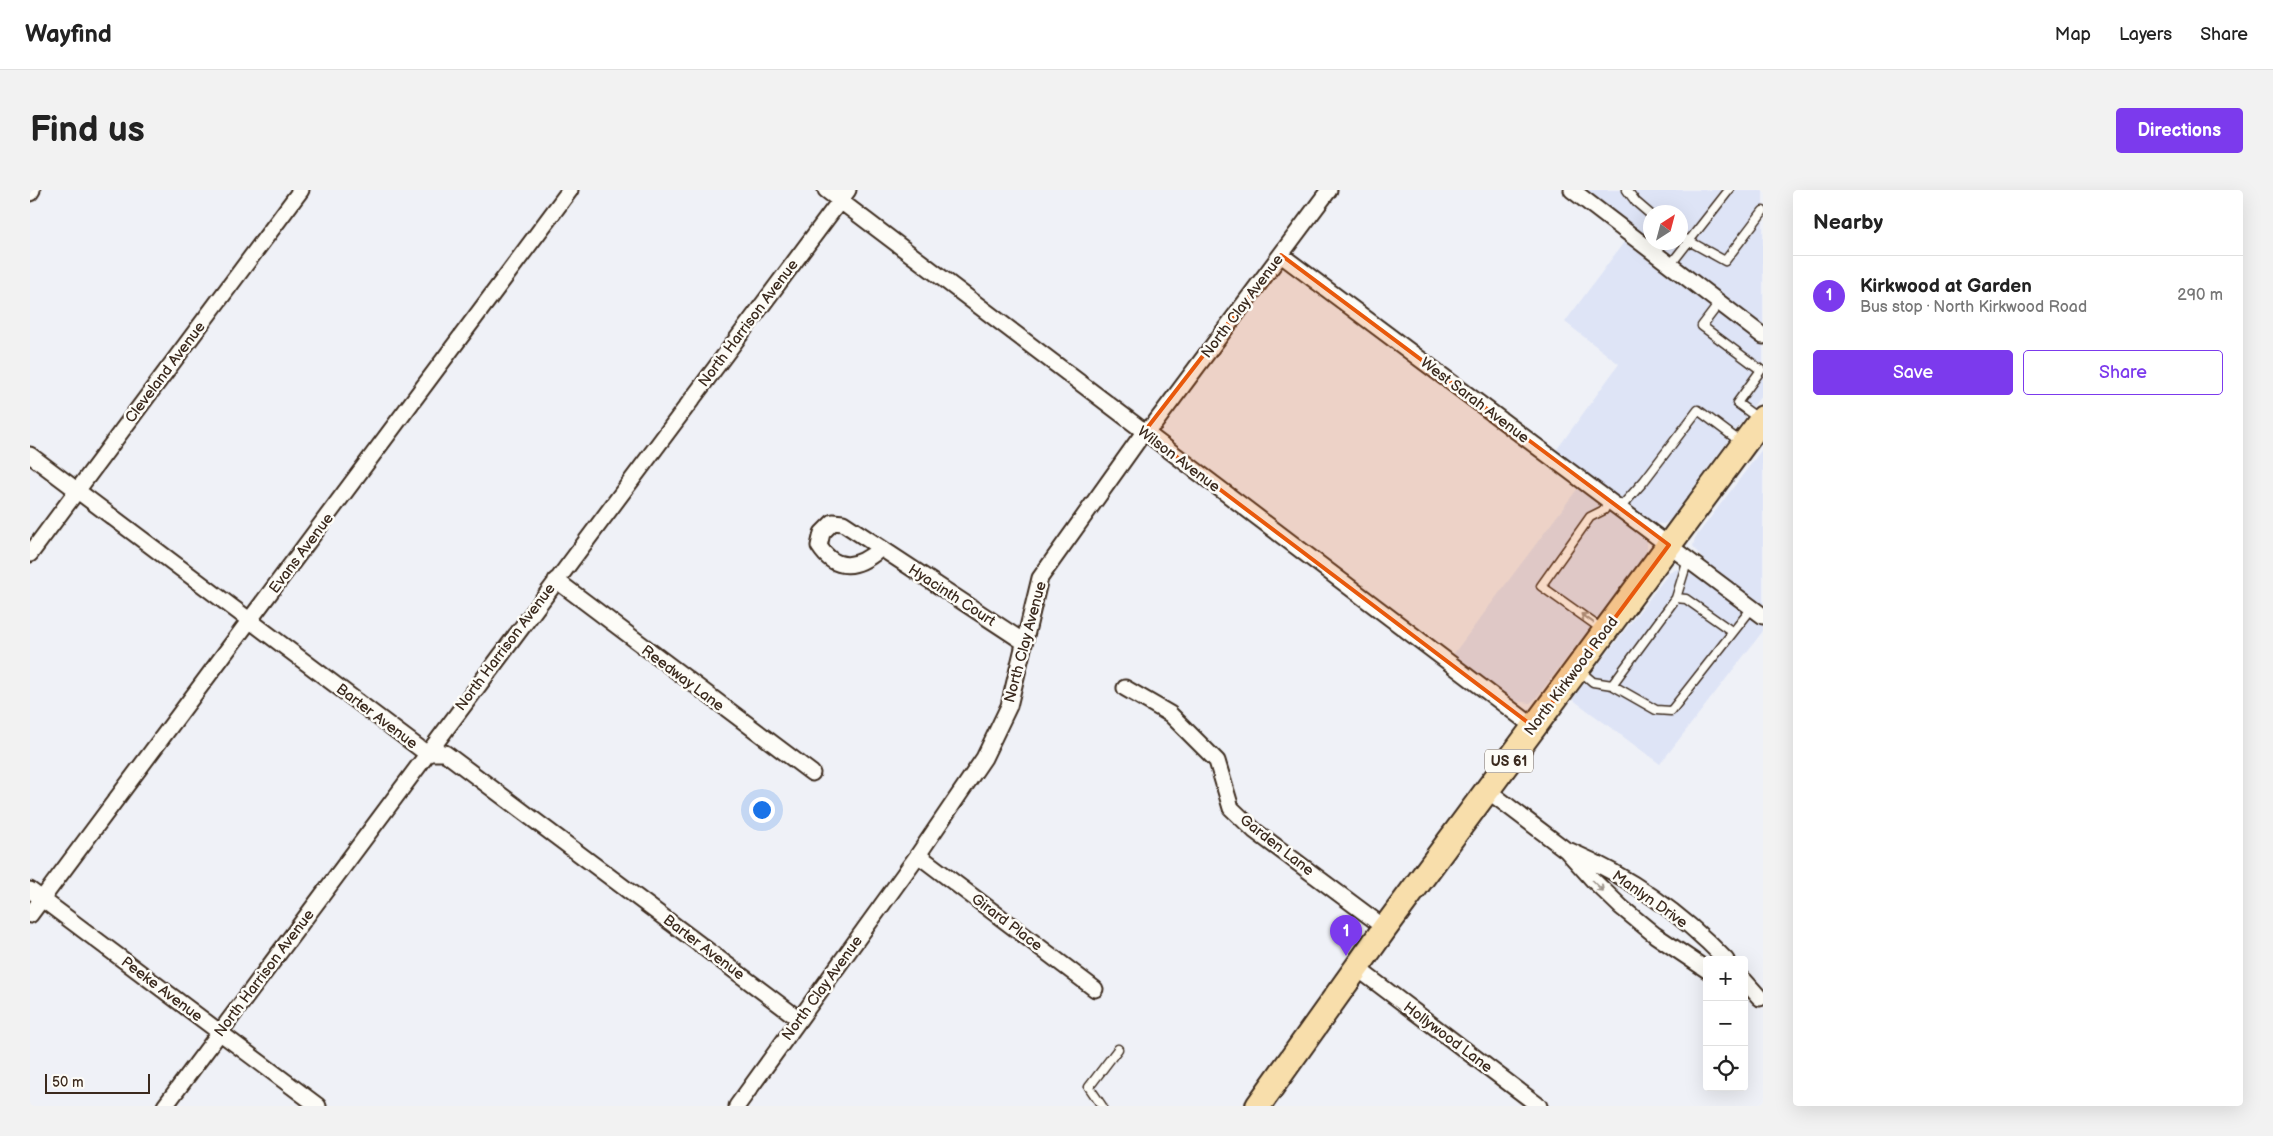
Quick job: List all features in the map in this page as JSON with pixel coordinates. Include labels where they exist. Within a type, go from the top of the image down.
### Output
[{"type":"main road","name":"North Kirkwood Road","points":[[1258,1106],[1385,928],[1756,430]]},
{"type":"street","name":"Cleveland Avenue","points":[[30,554],[300,190]]},
{"type":"street","name":"Evans Avenue","points":[[30,915],[36,894],[250,621],[570,190]]},
{"type":"street","name":"Wilson Avenue","points":[[826,190],[844,195],[1144,432],[1534,727]]},
{"type":"street","name":"North Clay Avenue","points":[[737,1106],[958,800],[998,733],[1009,706],[1040,578],[1144,432],[1155,423],[1329,190]]},
{"type":"street","points":[[1572,190],[1720,301],[1763,336]]},
{"type":"street","name":"North Harrison Avenue","points":[[165,1106],[426,753],[844,195]]},
{"type":"street","name":"West Sarah Avenue","points":[[1281,255],[1757,612]]},
{"type":"street","name":"Barter Avenue","points":[[30,455],[426,753],[445,753],[799,1019]]},
{"type":"street","name":"Hyacinth Court","points":[[880,549],[1024,642]]},
{"type":"street","name":"Reedway Lane","points":[[556,580],[812,773]]},
{"type":"street","name":"Garden Lane","points":[[1126,688],[1170,714],[1216,762],[1231,808],[1255,831],[1385,928]]},
{"type":"street","name":"Manlyn Drive","points":[[1487,790],[1566,850],[1623,878],[1671,911],[1722,956]]},
{"type":"street","name":"Manlyn Drive","points":[[1566,850],[1592,880],[1621,907],[1655,935],[1703,967]]},
{"type":"street","name":"Girard Place","points":[[918,855],[1095,989]]},
{"type":"street","name":"Peeke Avenue","points":[[36,894],[318,1106]]},
{"type":"street","name":"Hollywood Lane","points":[[1357,968],[1538,1106]]},
{"type":"street","points":[[1748,984],[1761,999]]},
{"type":"street","points":[[1748,992],[1761,999]]},
{"type":"lane","points":[[1627,190],[1643,208]]},
{"type":"lane","points":[[1671,264],[1729,190]]},
{"type":"lane","points":[[1689,242],[1725,261],[1763,211]]},
{"type":"lane","points":[[1720,301],[1702,326],[1761,370],[1737,403],[1756,430]]},
{"type":"lane","points":[[1605,631],[1541,586],[1590,517],[1615,504],[1698,410],[1756,430]]},
{"type":"lane","points":[[1612,685],[1676,598],[1688,559]]},
{"type":"lane","points":[[1676,598],[1686,599],[1733,632]]},
{"type":"lane","points":[[1577,669],[1594,682],[1612,685],[1656,710],[1671,710],[1733,632],[1757,612]]},
{"type":"lane","points":[[1102,1106],[1088,1087],[1118,1049]]},
{"type":"highlighted area","points":[[1281,255],[1669,545],[1534,727],[1144,432]]},
{"type":"shaded area","points":[[1580,190],[1763,190],[1763,328],[1660,250],[1688,250],[1688,205],[1643,205],[1643,238]]},
{"type":"shaded area","points":[[1624,242],[1763,346],[1763,393],[1669,521],[1664,524],[1650,523],[1555,452],[1619,364],[1565,322]]},
{"type":"shaded area","points":[[1763,448],[1763,605],[1703,560],[1693,546],[1695,538]]},
{"type":"shaded area","points":[[1578,488],[1641,535],[1647,542],[1647,549],[1643,559],[1536,698],[1530,703],[1514,701],[1452,656]]},
{"type":"shaded area","points":[[1682,567],[1692,570],[1763,624],[1763,631],[1660,764],[1572,699],[1669,573]]},
{"type":"place","name":"Kirkwood at Garden","points":[[1346,956]]}]
